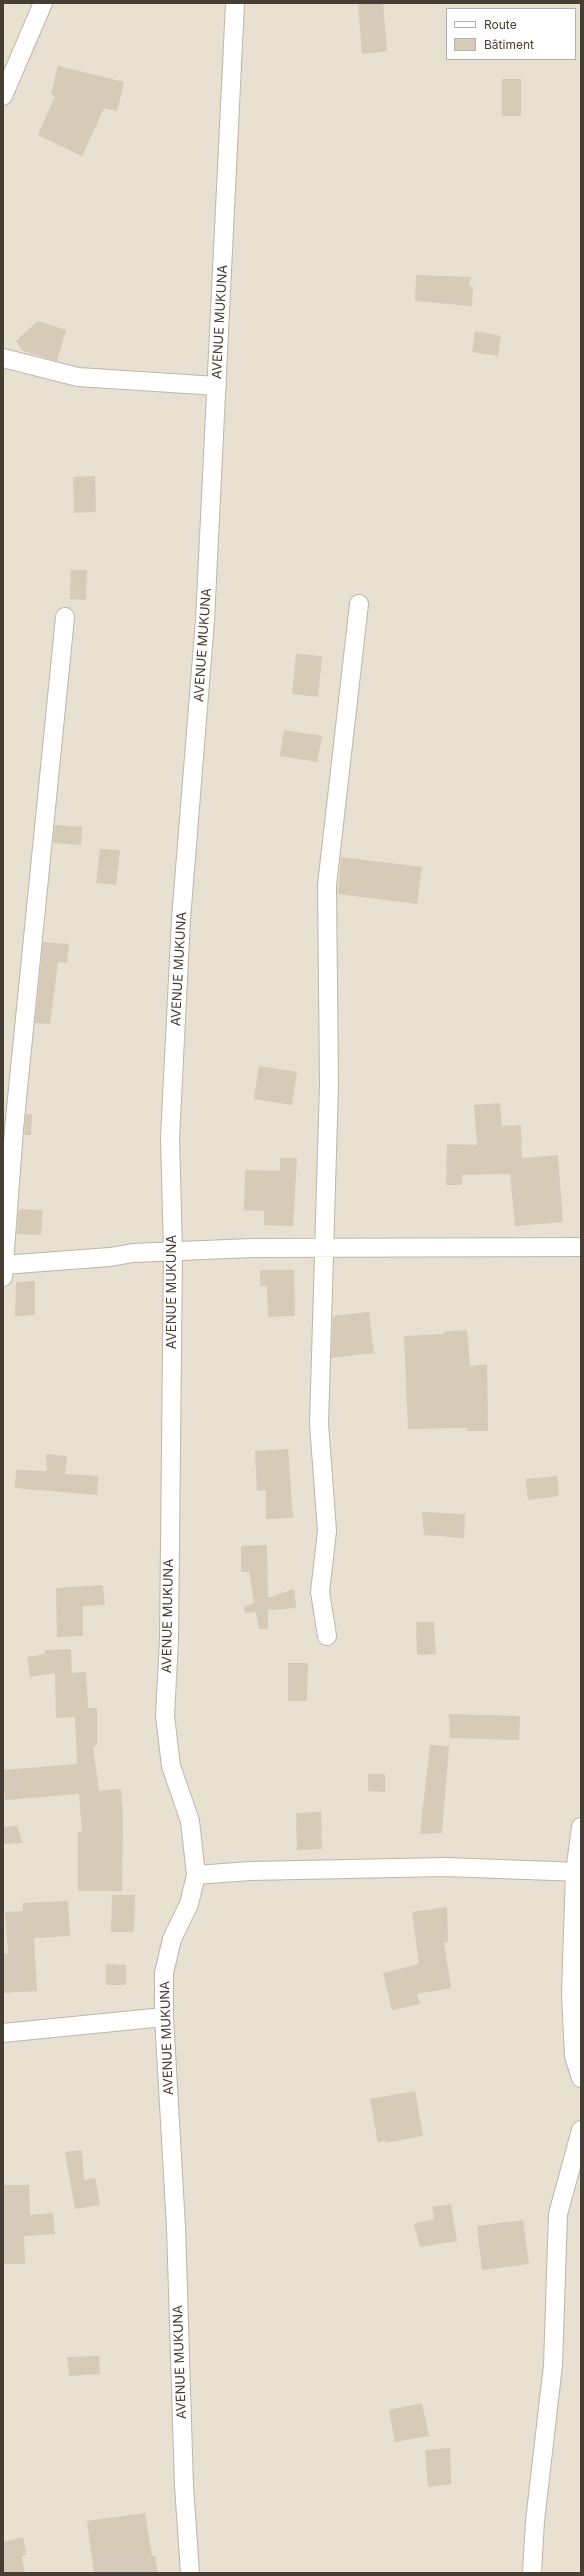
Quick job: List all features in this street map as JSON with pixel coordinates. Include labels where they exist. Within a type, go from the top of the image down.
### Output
[{"type":"street","points":[[3,96],[43,3]]},
{"type":"street","name":"AVENUE MUKUNA","points":[[190,2573],[184,2486],[175,2220],[164,2017],[164,1973],[172,1939],[194,1890],[196,1874],[190,1821],[171,1766],[165,1716],[169,1640],[173,1252],[170,1138],[176,1021],[205,620],[235,3]]},
{"type":"street","points":[[3,358],[78,377],[217,386]]},
{"type":"street","points":[[327,1636],[320,1592],[327,1531],[319,1424],[325,1248],[330,1008],[327,885],[359,604]]},
{"type":"street","points":[[65,617],[14,1129],[3,1269],[110,1257],[132,1253],[325,1248],[581,1247]]},
{"type":"street","points":[[581,1827],[571,2015],[574,2056],[581,2078]]},
{"type":"street","points":[[196,1874],[250,1871],[445,1867],[578,1872]]},
{"type":"street","points":[[3,2033],[164,2017]]},
{"type":"street","points":[[532,2573],[535,2521],[553,2365],[556,2233],[560,2200],[581,2130]]},
{"type":"shaded area","points":[[3,3],[581,3],[581,2573],[3,2573]]},
{"type":"building","points":[[358,3],[383,3],[387,51],[362,54]]},
{"type":"building","points":[[58,66],[124,82],[117,111],[104,108],[82,156],[38,135],[55,96],[51,94]]},
{"type":"building","points":[[502,79],[521,79],[521,116],[502,116]]},
{"type":"building","points":[[416,275],[471,277],[469,286],[473,287],[472,306],[415,301]]},
{"type":"building","points":[[38,321],[66,330],[57,361],[23,351],[16,341]]},
{"type":"building","points":[[475,331],[501,336],[498,356],[472,352]]},
{"type":"building","points":[[95,476],[96,512],[74,513],[73,477]]},
{"type":"building","points":[[71,570],[87,570],[86,600],[70,599]]},
{"type":"building","points":[[296,654],[322,656],[318,697],[292,694]]},
{"type":"building","points":[[284,730],[322,736],[317,762],[280,756]]},
{"type":"building","points":[[55,825],[82,827],[81,845],[53,843]]},
{"type":"building","points":[[100,849],[120,850],[116,885],[96,883]]},
{"type":"building","points":[[341,857],[422,867],[417,904],[338,894]]},
{"type":"building","points":[[43,942],[69,944],[67,963],[58,962],[50,1024],[35,1023]]},
{"type":"building","points":[[259,1066],[297,1072],[292,1105],[254,1099]]},
{"type":"building","points":[[500,1103],[502,1126],[521,1125],[522,1158],[558,1155],[563,1222],[515,1226],[510,1174],[462,1175],[462,1185],[446,1185],[447,1144],[477,1145],[474,1105]]},
{"type":"building","points":[[26,1114],[32,1114],[31,1135],[24,1135]]},
{"type":"building","points":[[280,1158],[297,1158],[293,1226],[264,1225],[264,1211],[244,1210],[245,1170],[280,1171]]},
{"type":"building","points":[[19,1209],[43,1210],[41,1235],[17,1234]]},
{"type":"building","points":[[260,1270],[294,1270],[295,1316],[268,1317],[267,1286],[260,1286]]},
{"type":"building","points":[[35,1281],[35,1315],[15,1316],[16,1282]]},
{"type":"building","points":[[369,1312],[374,1353],[331,1358],[333,1316]]},
{"type":"building","points":[[467,1330],[470,1366],[487,1364],[488,1431],[467,1431],[467,1428],[408,1429],[404,1336],[444,1334],[443,1332]]},
{"type":"building","points":[[288,1449],[293,1518],[266,1519],[266,1490],[257,1491],[255,1451]]},
{"type":"building","points":[[46,1454],[67,1456],[65,1474],[98,1476],[97,1495],[15,1488],[16,1470],[47,1471]]},
{"type":"building","points":[[557,1476],[559,1496],[528,1500],[526,1479]]},
{"type":"building","points":[[422,1512],[465,1514],[464,1538],[424,1535]]},
{"type":"building","points":[[267,1545],[268,1598],[294,1589],[296,1608],[268,1610],[268,1629],[259,1629],[256,1612],[245,1613],[244,1607],[254,1603],[249,1572],[241,1572],[241,1546]]},
{"type":"building","points":[[103,1585],[105,1605],[83,1606],[83,1636],[57,1637],[56,1588]]},
{"type":"building","points":[[416,1622],[434,1622],[436,1654],[417,1655]]},
{"type":"building","points":[[71,1649],[72,1673],[86,1672],[88,1708],[97,1708],[97,1745],[93,1747],[99,1791],[121,1789],[123,1819],[122,1891],[78,1891],[78,1832],[82,1832],[79,1794],[5,1800],[3,1770],[77,1764],[75,1717],[56,1718],[55,1673],[30,1677],[27,1657],[45,1654],[45,1650]]},
{"type":"building","points":[[288,1663],[308,1663],[307,1701],[288,1701]]},
{"type":"building","points":[[449,1714],[520,1716],[519,1740],[450,1738]]},
{"type":"building","points":[[430,1745],[449,1746],[442,1833],[420,1834]]},
{"type":"building","points":[[368,1774],[385,1774],[385,1792],[368,1791]]},
{"type":"building","points":[[321,1812],[322,1849],[297,1850],[296,1813]]},
{"type":"building","points":[[17,1826],[23,1843],[3,1844],[3,1827]]},
{"type":"building","points":[[112,1895],[135,1895],[134,1932],[111,1932]]},
{"type":"building","points":[[68,1901],[70,1936],[34,1938],[37,1991],[3,1993],[3,1954],[8,1954],[5,1912],[23,1911],[23,1903]]},
{"type":"building","points":[[447,1907],[448,1942],[444,1943],[451,1988],[417,1994],[420,2004],[392,2010],[383,1973],[419,1964],[412,1912]]},
{"type":"building","points":[[106,1964],[126,1965],[126,1985],[106,1985]]},
{"type":"building","points":[[415,2091],[423,2136],[385,2143],[385,2140],[378,2143],[370,2099]]},
{"type":"building","points":[[82,2150],[84,2180],[95,2178],[100,2205],[75,2209],[65,2152]]},
{"type":"building","points":[[3,2185],[29,2185],[30,2215],[53,2213],[55,2234],[24,2236],[25,2264],[3,2264]]},
{"type":"building","points":[[451,2204],[457,2241],[420,2247],[414,2224],[434,2219],[432,2207]]},
{"type":"building","points":[[523,2220],[529,2264],[482,2270],[477,2226]]},
{"type":"building","points":[[99,2356],[100,2374],[69,2376],[67,2357]]},
{"type":"building","points":[[422,2403],[429,2436],[395,2442],[389,2410]]},
{"type":"building","points":[[450,2448],[451,2484],[428,2487],[425,2450]]},
{"type":"building","points":[[145,2513],[152,2556],[155,2556],[158,2573],[94,2573],[87,2521]]},
{"type":"building","points":[[23,2537],[26,2555],[22,2556],[25,2573],[3,2573],[3,2542]]}]
